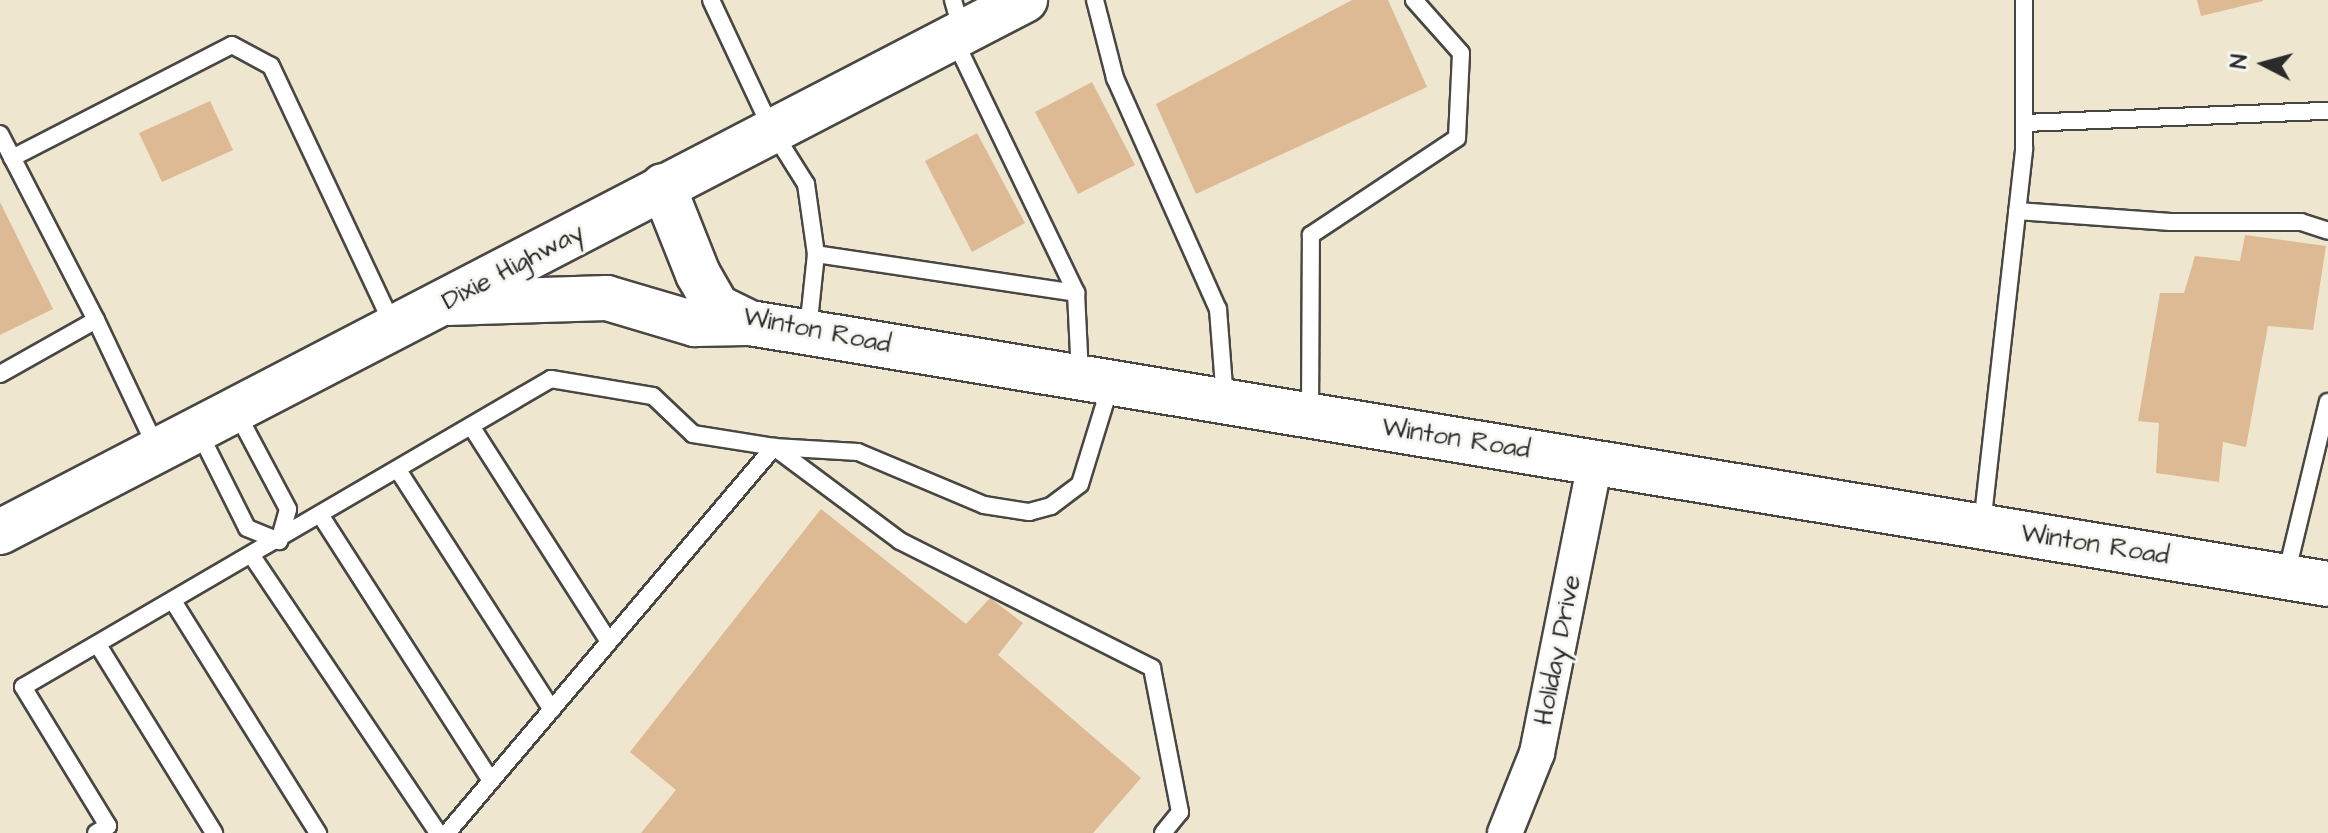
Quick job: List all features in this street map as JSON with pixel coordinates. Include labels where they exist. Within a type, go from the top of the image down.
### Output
[{"type":"street","name":"Dixie Highway","points":[[0,532],[447,303],[772,130],[956,23],[1025,0]]},
{"type":"street","name":"Winton Road","points":[[663,186],[698,274],[717,307],[750,323],[2328,584]]},
{"type":"street","points":[[447,303],[607,298],[695,324],[750,323]]},
{"type":"street","name":"Holiday Drive","points":[[1505,833],[1537,753],[1595,462]]},
{"type":"lane","points":[[711,0],[772,130],[806,184],[816,254],[808,332]]},
{"type":"lane","points":[[1095,0],[1115,78],[1218,309],[1225,401]]},
{"type":"lane","points":[[1310,415],[1311,235],[1457,138],[1461,53],[1414,0]]},
{"type":"lane","points":[[1982,527],[2017,211],[2024,123],[2024,0]]},
{"type":"lane","points":[[96,833],[108,826],[23,687],[279,541],[551,379],[653,396],[693,434],[774,447],[858,452],[984,505],[1029,512],[1051,506],[1080,484],[1096,380],[1076,293],[956,23]]},
{"type":"lane","points":[[12,158],[232,45],[271,66],[395,330]]},
{"type":"lane","points":[[2024,123],[2328,111]]},
{"type":"lane","points":[[0,134],[96,320],[158,451]]},
{"type":"lane","points":[[2017,211],[2171,222],[2301,222],[2328,231]]},
{"type":"lane","points":[[816,254],[1076,293]]},
{"type":"lane","points":[[0,374],[96,320]]},
{"type":"lane","points":[[2285,577],[2328,402]]},
{"type":"lane","points":[[217,421],[288,509],[279,541]]},
{"type":"lane","points":[[217,421],[247,528],[279,541]]},
{"type":"lane","points":[[471,426],[609,642]]},
{"type":"lane","points":[[447,833],[774,447]]},
{"type":"lane","points":[[774,447],[900,541],[1152,668],[1180,812],[1163,833]]},
{"type":"lane","points":[[398,470],[552,710]]},
{"type":"lane","points":[[321,516],[491,781]]},
{"type":"lane","points":[[252,556],[438,833]]},
{"type":"lane","points":[[173,601],[318,833]]},
{"type":"lane","points":[[98,645],[214,833]]},
{"type":"building","points":[[1352,0],[1388,0],[1427,87],[1196,194],[1156,104]]},
{"type":"building","points":[[2197,0],[2263,0],[2263,1],[2201,16]]},
{"type":"building","points":[[1092,82],[1135,165],[1078,194],[1035,112]]},
{"type":"building","points":[[210,101],[233,150],[162,182],[139,133]]},
{"type":"building","points":[[977,133],[1025,223],[972,252],[925,161]]},
{"type":"building","points":[[0,202],[53,309],[0,335]]},
{"type":"building","points":[[2245,235],[2326,246],[2313,330],[2268,326],[2246,447],[2223,442],[2219,482],[2156,473],[2159,423],[2138,421],[2160,293],[2184,293],[2195,256],[2240,261]]},
{"type":"building","points":[[821,509],[966,624],[990,598],[1023,623],[998,655],[1141,778],[1093,833],[641,833],[676,790],[630,752]]}]
